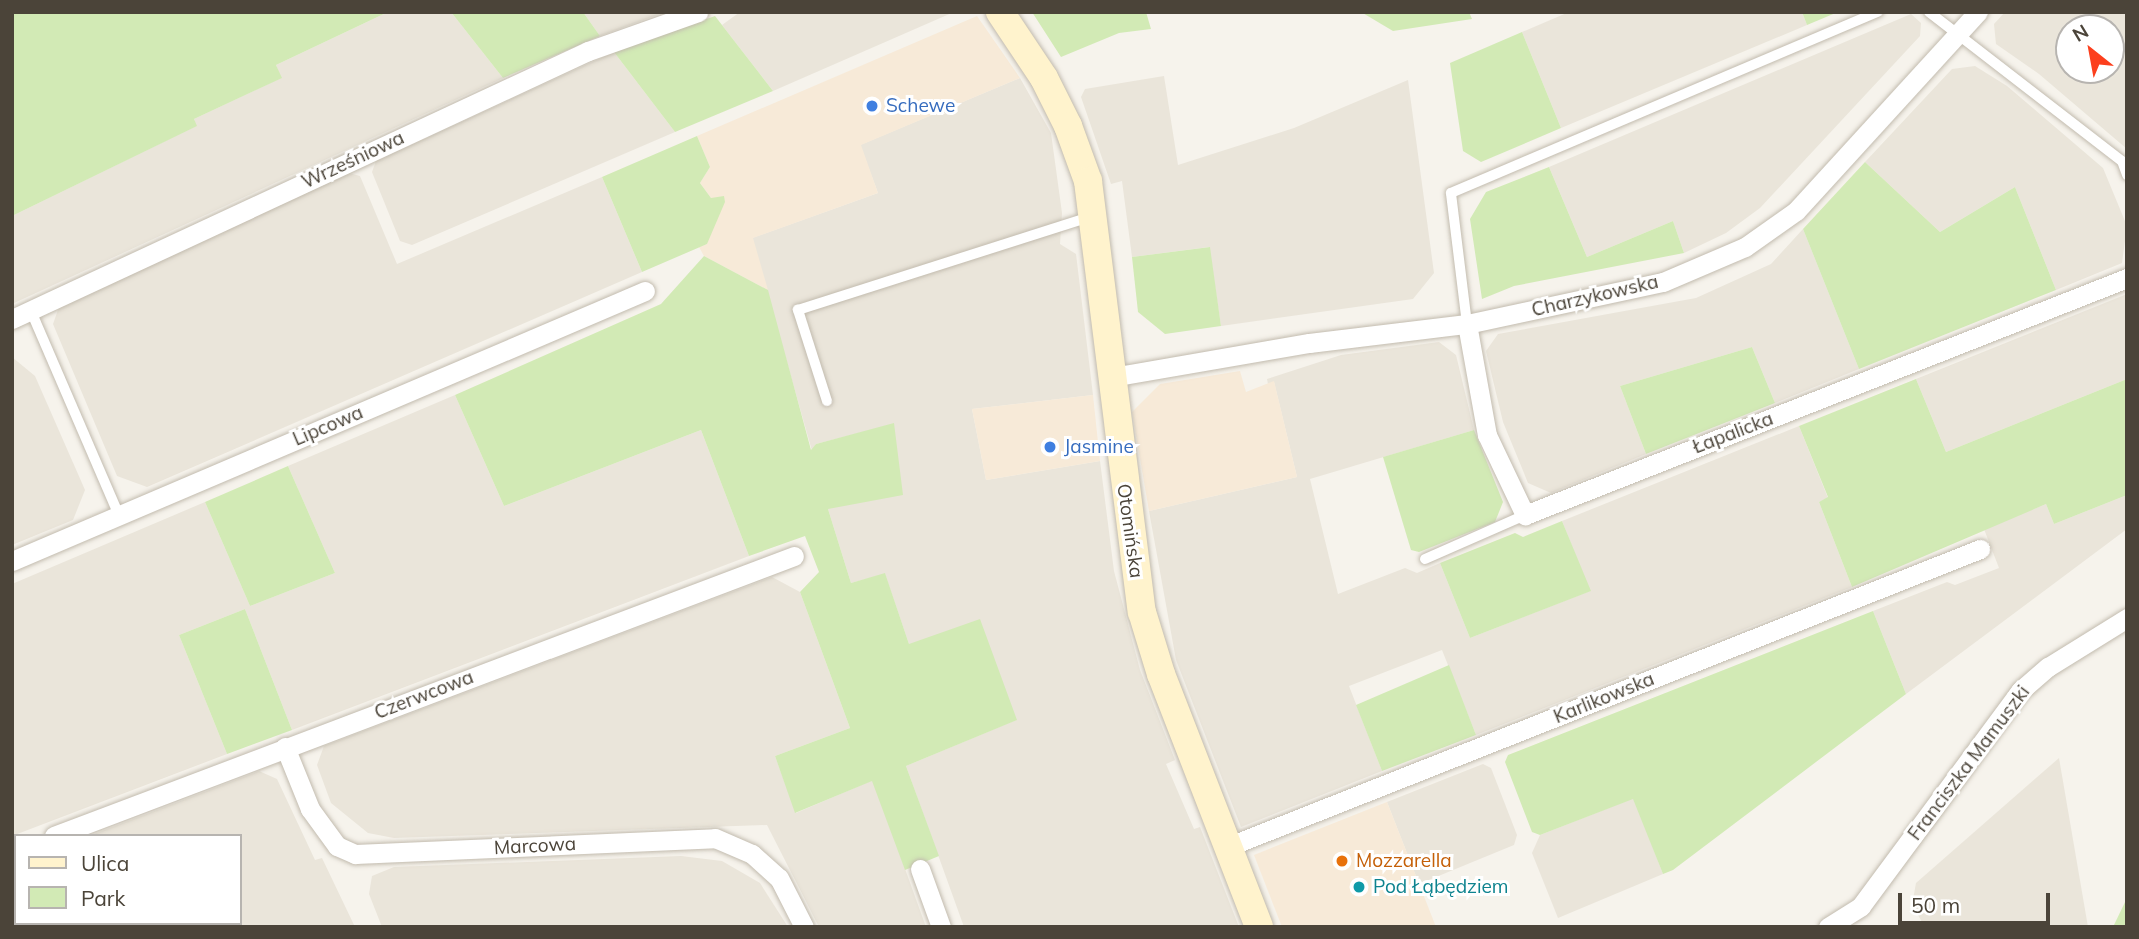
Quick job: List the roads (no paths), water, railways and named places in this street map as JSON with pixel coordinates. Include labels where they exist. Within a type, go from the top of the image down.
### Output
[{"type":"street","name":"Wrześniowa","points":[[12,319],[588,51],[698,12]]},
{"type":"street","name":"Otomińska","points":[[1000,12],[1044,78],[1068,126],[1087,181],[1142,612],[1227,847],[1259,927]]},
{"type":"street","name":"Charzykowska","points":[[1112,377],[1309,343],[1467,324],[1663,282],[1745,247],[1797,211],[1978,12]]},
{"type":"street","name":"Łapalicka","points":[[1525,515],[2127,278]]},
{"type":"street","name":"Lipcowa","points":[[12,561],[645,291]]},
{"type":"street","points":[[1467,324],[1487,435],[1525,515]]},
{"type":"street","name":"Karlikowska","points":[[1227,847],[1980,549]]},
{"type":"street","name":"Czerwcowa","points":[[59,834],[794,556]]},
{"type":"street","name":"Franciszka Mamuszki","points":[[1828,927],[1861,906],[2020,691],[2048,667],[2127,618]]},
{"type":"street","name":"Marcowa","points":[[285,747],[310,809],[337,846],[355,854],[715,838],[752,854],[779,878],[804,927]]},
{"type":"street","points":[[920,869],[942,927]]},
{"type":"lane","points":[[1467,324],[1451,193],[1878,12]]},
{"type":"lane","points":[[1929,12],[2122,161],[2127,175]]},
{"type":"lane","points":[[827,401],[798,310],[1092,217]]},
{"type":"lane","points":[[31,311],[119,515]]},
{"type":"lane","points":[[1425,559],[1525,515]]},
{"type":"place","name":"Schewe","points":[[872,106]]},
{"type":"place","name":"Jasmine","points":[[1050,447]]},
{"type":"place","name":"Mozzarella","points":[[1342,861]]},
{"type":"place","name":"Pod Łąbędziem","points":[[1359,887]]}]
